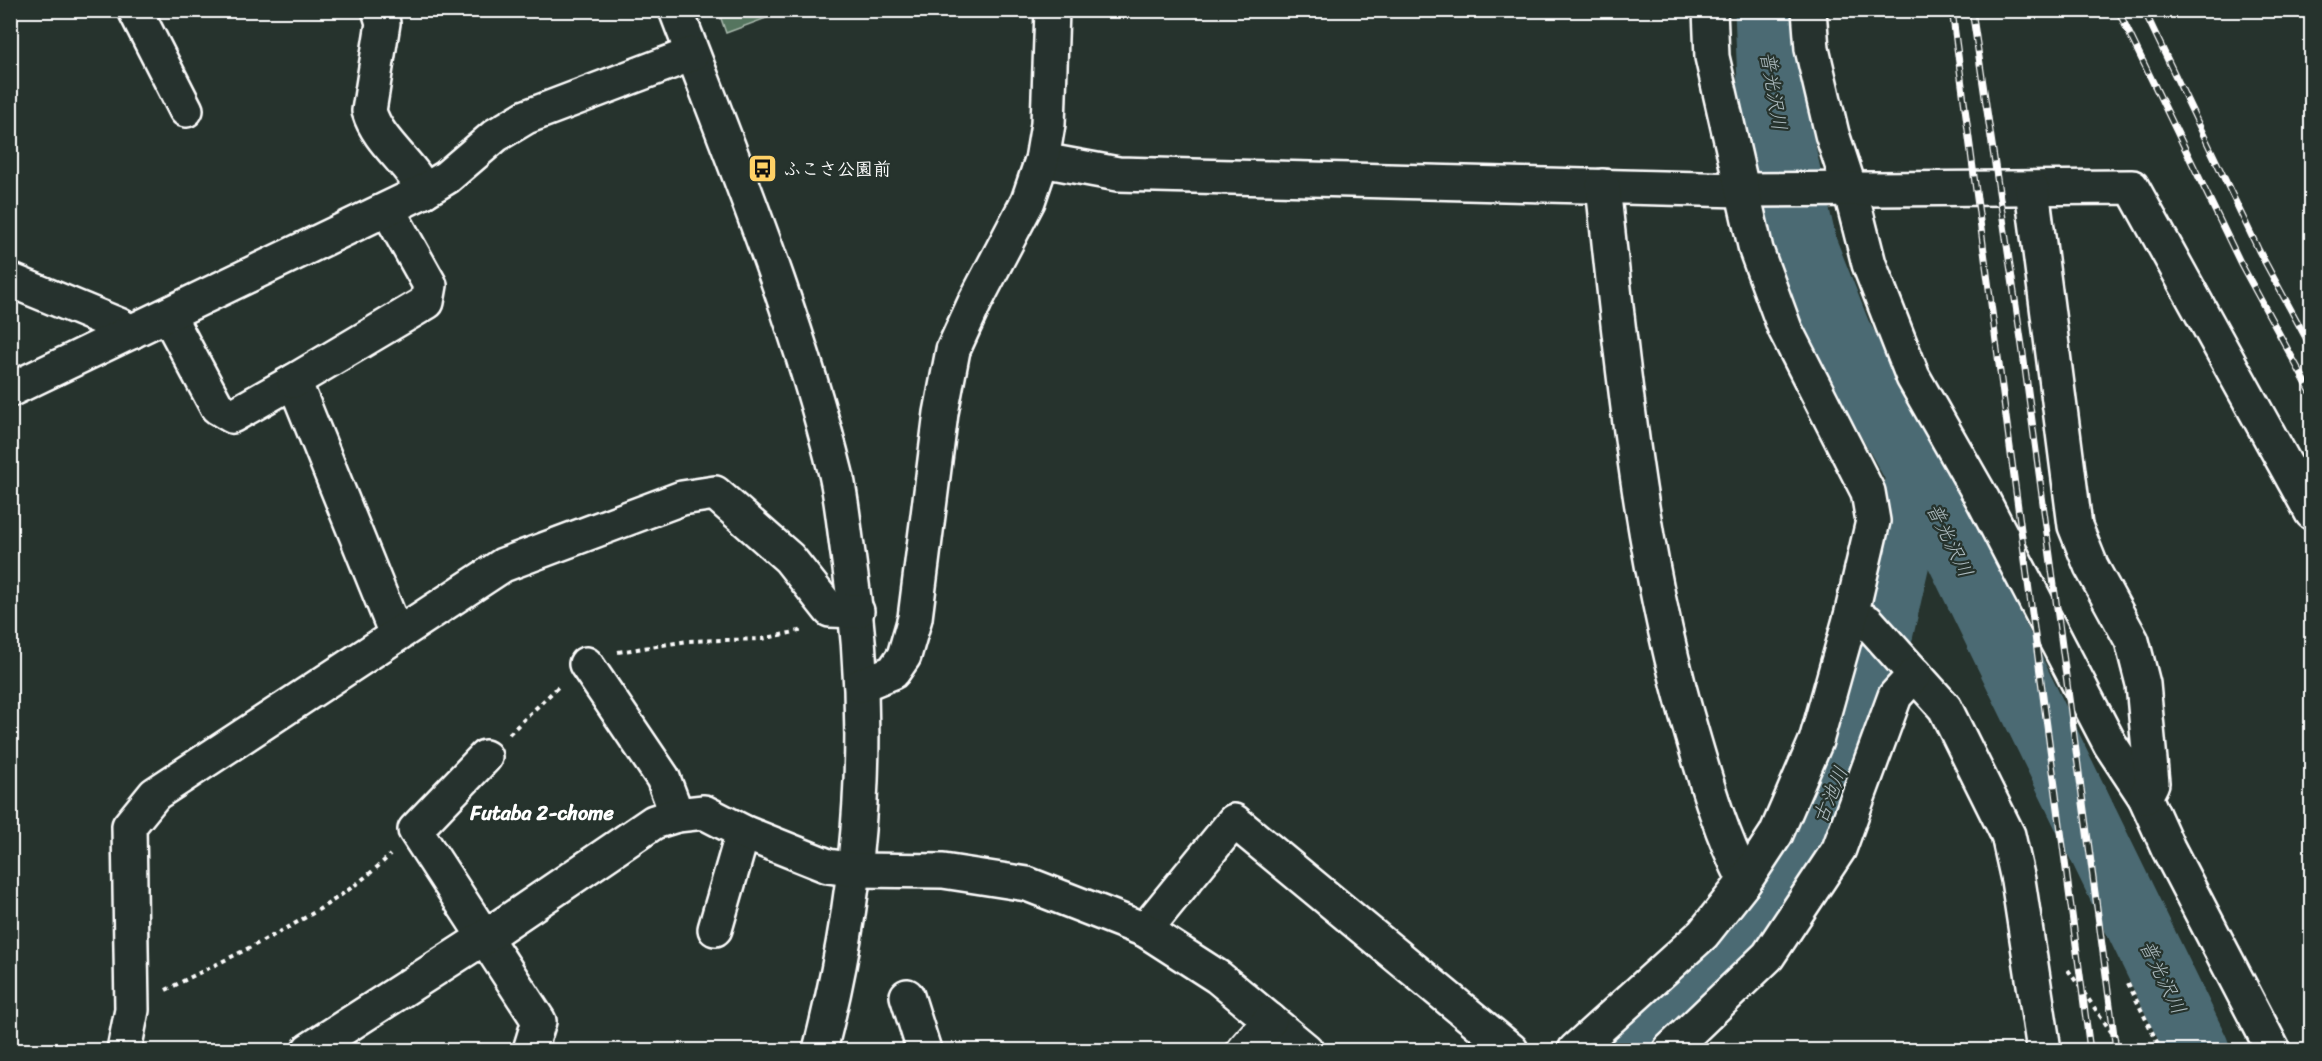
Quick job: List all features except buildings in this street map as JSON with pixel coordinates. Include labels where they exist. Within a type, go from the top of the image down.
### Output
[{"type":"street","points":[[135,10],[186,111]]},
{"type":"street","points":[[380,10],[383,23],[369,111],[373,125],[416,174],[424,191]]},
{"type":"street","points":[[676,10],[805,357],[837,477],[843,610],[861,685],[863,775],[856,870],[839,976],[820,1050]]},
{"type":"street","points":[[861,685],[893,672],[904,656],[915,618],[941,412],[953,350],[1028,201],[1042,160],[1048,124],[1052,10]]},
{"type":"street","points":[[1575,1050],[1703,934],[1745,881],[1776,834],[1816,741],[1859,619],[1873,521],[1868,492],[1785,329],[1756,250],[1749,190],[1712,57],[1710,10]]},
{"type":"street","points":[[1809,10],[1812,49],[1832,134],[1841,189],[1913,377],[1983,500],[2110,744],[2145,797],[2168,848],[2273,1050]]},
{"type":"street","points":[[10,390],[424,191],[447,177],[496,135],[526,117],[692,54]]},
{"type":"street","points":[[1042,160],[1118,174],[1749,190],[2132,187],[2312,513]]},
{"type":"street","points":[[1603,186],[1623,371],[1646,523],[1672,666],[1715,810],[1745,881]]},
{"type":"street","points":[[2032,189],[2075,526],[2091,566],[2132,641],[2142,684],[2152,783],[2145,797]]},
{"type":"street","points":[[168,315],[217,408],[232,416],[427,302],[430,285],[388,210]]},
{"type":"street","points":[[10,280],[119,324],[130,332]]},
{"type":"street","points":[[294,381],[396,634]]},
{"type":"street","points":[[124,1050],[132,1010],[129,826],[155,794],[502,565],[682,498],[715,493],[789,558],[843,610]]},
{"type":"street","points":[[1859,619],[1906,664],[1945,708],[2008,835],[2028,942],[2044,1050]]},
{"type":"street","points":[[586,664],[663,778],[677,815]]},
{"type":"street","points":[[1687,1045],[1768,956],[1839,849],[1906,664]]},
{"type":"street","points":[[485,757],[415,830],[539,1021],[530,1050]]},
{"type":"street","points":[[309,1050],[485,937],[654,822],[677,815],[704,812],[743,832],[828,866],[856,870],[943,871],[1027,884],[1144,930],[1218,977],[1306,1050]]},
{"type":"street","points":[[1144,930],[1234,820],[1511,1050]]},
{"type":"street","points":[[715,929],[743,832]]},
{"type":"street","points":[[907,996],[924,1050]]},
{"type":"street","points":[[1244,1050],[1270,1020]]},
{"type":"path","points":[[485,757],[568,677],[586,664],[606,655],[688,641],[762,639],[823,627],[843,610]]},
{"type":"path","points":[[132,1010],[330,903],[370,874],[415,830]]},
{"type":"path","points":[[2028,942],[2053,948],[2124,1050]]},
{"type":"path","points":[[2128,983],[2161,1050]]},
{"type":"green space","points":[[718,10],[785,10],[785,11],[726,33]]},
{"type":"waterway","name":"普光沢川","points":[[1766,10],[1769,83],[1806,248],[1840,334],[1918,474],[2198,1050]]},
{"type":"waterway","name":"古池川","points":[[1620,1050],[1735,945],[1793,868],[1818,827],[1862,719],[1918,474]]},
{"type":"railway","points":[[1952,10],[2090,1050]]},
{"type":"railway","points":[[1972,10],[2022,346],[2116,1050]]},
{"type":"railway","points":[[2118,10],[2240,262],[2312,394]]},
{"type":"railway","points":[[2144,10],[2259,251],[2312,349]]},
{"type":"place","name":"ふこさ公園前","points":[[762,169]]},
{"type":"district","name":"Futaba 2-chome","points":[[542,813]]}]
